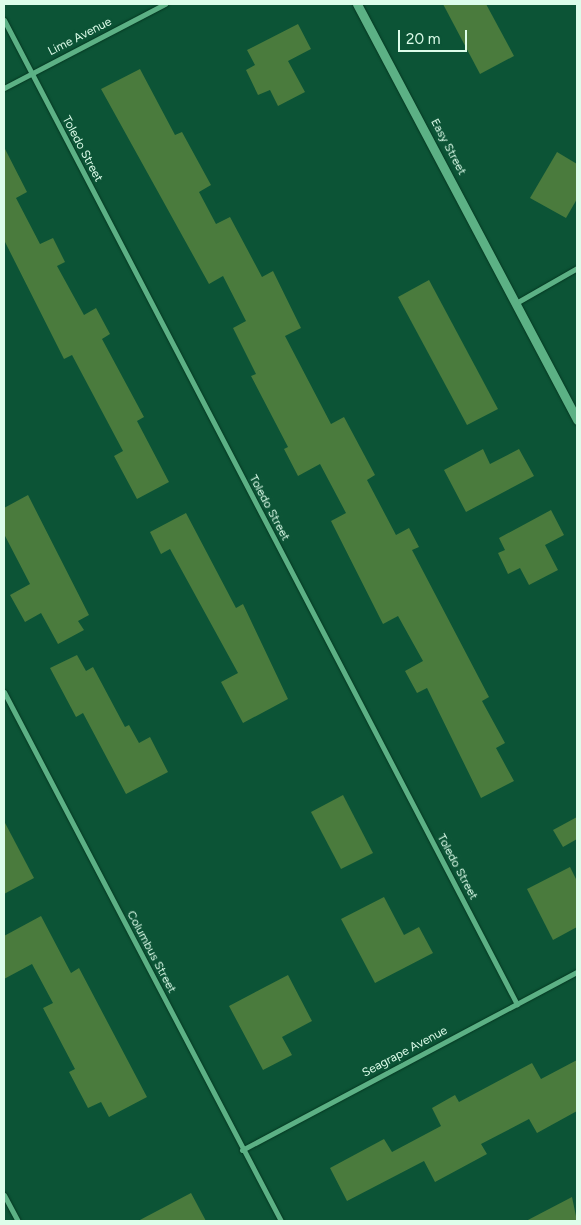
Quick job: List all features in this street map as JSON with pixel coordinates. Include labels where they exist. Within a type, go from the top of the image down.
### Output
[{"type":"street","name":"Lime Avenue","points":[[4,88],[165,4]]},
{"type":"street","name":"Easy Street","points":[[357,4],[577,420]]},
{"type":"street","name":"Toledo Street","points":[[4,20],[517,1004]]},
{"type":"street","points":[[516,302],[577,268]]},
{"type":"street","name":"Columbus Street","points":[[4,692],[242,1150],[281,1221]]},
{"type":"street","name":"Seagrape Avenue","points":[[242,1150],[577,972]]},
{"type":"street","points":[[4,1194],[18,1221]]},
{"type":"building","points":[[443,4],[486,4],[514,56],[480,74]]},
{"type":"building","points":[[298,24],[311,49],[288,61],[305,92],[278,106],[270,90],[258,95],[246,70],[255,65],[247,50]]},
{"type":"building","points":[[140,69],[175,135],[182,132],[211,185],[199,192],[216,224],[230,217],[262,277],[273,271],[301,328],[285,336],[331,424],[344,417],[375,475],[367,480],[396,535],[409,528],[419,547],[412,550],[489,697],[482,701],[505,743],[496,748],[514,781],[481,798],[427,688],[417,693],[405,671],[423,661],[398,616],[383,624],[331,521],[346,513],[320,464],[298,476],[284,449],[288,447],[251,376],[256,374],[233,328],[246,321],[223,276],[209,284],[101,89]]},
{"type":"building","points":[[4,147],[27,192],[16,198],[40,244],[53,238],[65,262],[57,266],[84,315],[96,308],[110,334],[102,339],[144,417],[137,421],[169,482],[137,499],[114,456],[123,451],[72,355],[64,359],[4,240]]},
{"type":"building","points":[[557,152],[577,164],[577,199],[566,218],[530,198]]},
{"type":"building","points":[[429,280],[498,409],[467,425],[398,297]]},
{"type":"building","points":[[483,449],[490,464],[519,449],[534,476],[466,512],[444,470]]},
{"type":"building","points":[[28,495],[89,615],[78,621],[84,630],[58,644],[41,613],[25,622],[10,595],[30,584],[4,534],[4,508]]},
{"type":"building","points":[[551,510],[564,535],[545,545],[558,570],[529,585],[520,568],[508,574],[498,553],[505,550],[499,538]]},
{"type":"building","points":[[186,513],[236,608],[243,604],[288,699],[243,723],[221,682],[238,673],[170,549],[161,554],[150,532]]},
{"type":"building","points":[[77,655],[86,671],[93,667],[125,727],[129,725],[139,743],[150,737],[168,772],[126,794],[83,713],[76,717],[50,668]]},
{"type":"building","points":[[343,795],[373,853],[341,869],[311,812]]},
{"type":"building","points":[[577,817],[577,839],[563,847],[553,830]]},
{"type":"building","points":[[4,821],[34,878],[4,894]]},
{"type":"building","points":[[570,867],[577,881],[577,927],[553,940],[527,889]]},
{"type":"building","points":[[384,897],[404,935],[419,927],[433,953],[375,983],[341,919]]},
{"type":"building","points":[[41,916],[71,973],[79,968],[147,1097],[109,1117],[101,1102],[88,1108],[69,1072],[75,1069],[43,1008],[53,1003],[32,964],[4,979],[4,936]]},
{"type":"building","points":[[288,975],[312,1021],[282,1037],[292,1055],[263,1070],[229,1006]]},
{"type":"building","points":[[577,1060],[577,1111],[537,1133],[529,1119],[481,1144],[487,1154],[435,1182],[424,1161],[347,1201],[330,1168],[384,1139],[392,1152],[441,1126],[432,1108],[455,1095],[459,1102],[532,1063],[541,1079]]},
{"type":"building","points":[[191,1193],[206,1221],[138,1221]]},
{"type":"building","points":[[572,1197],[577,1221],[526,1221]]}]
